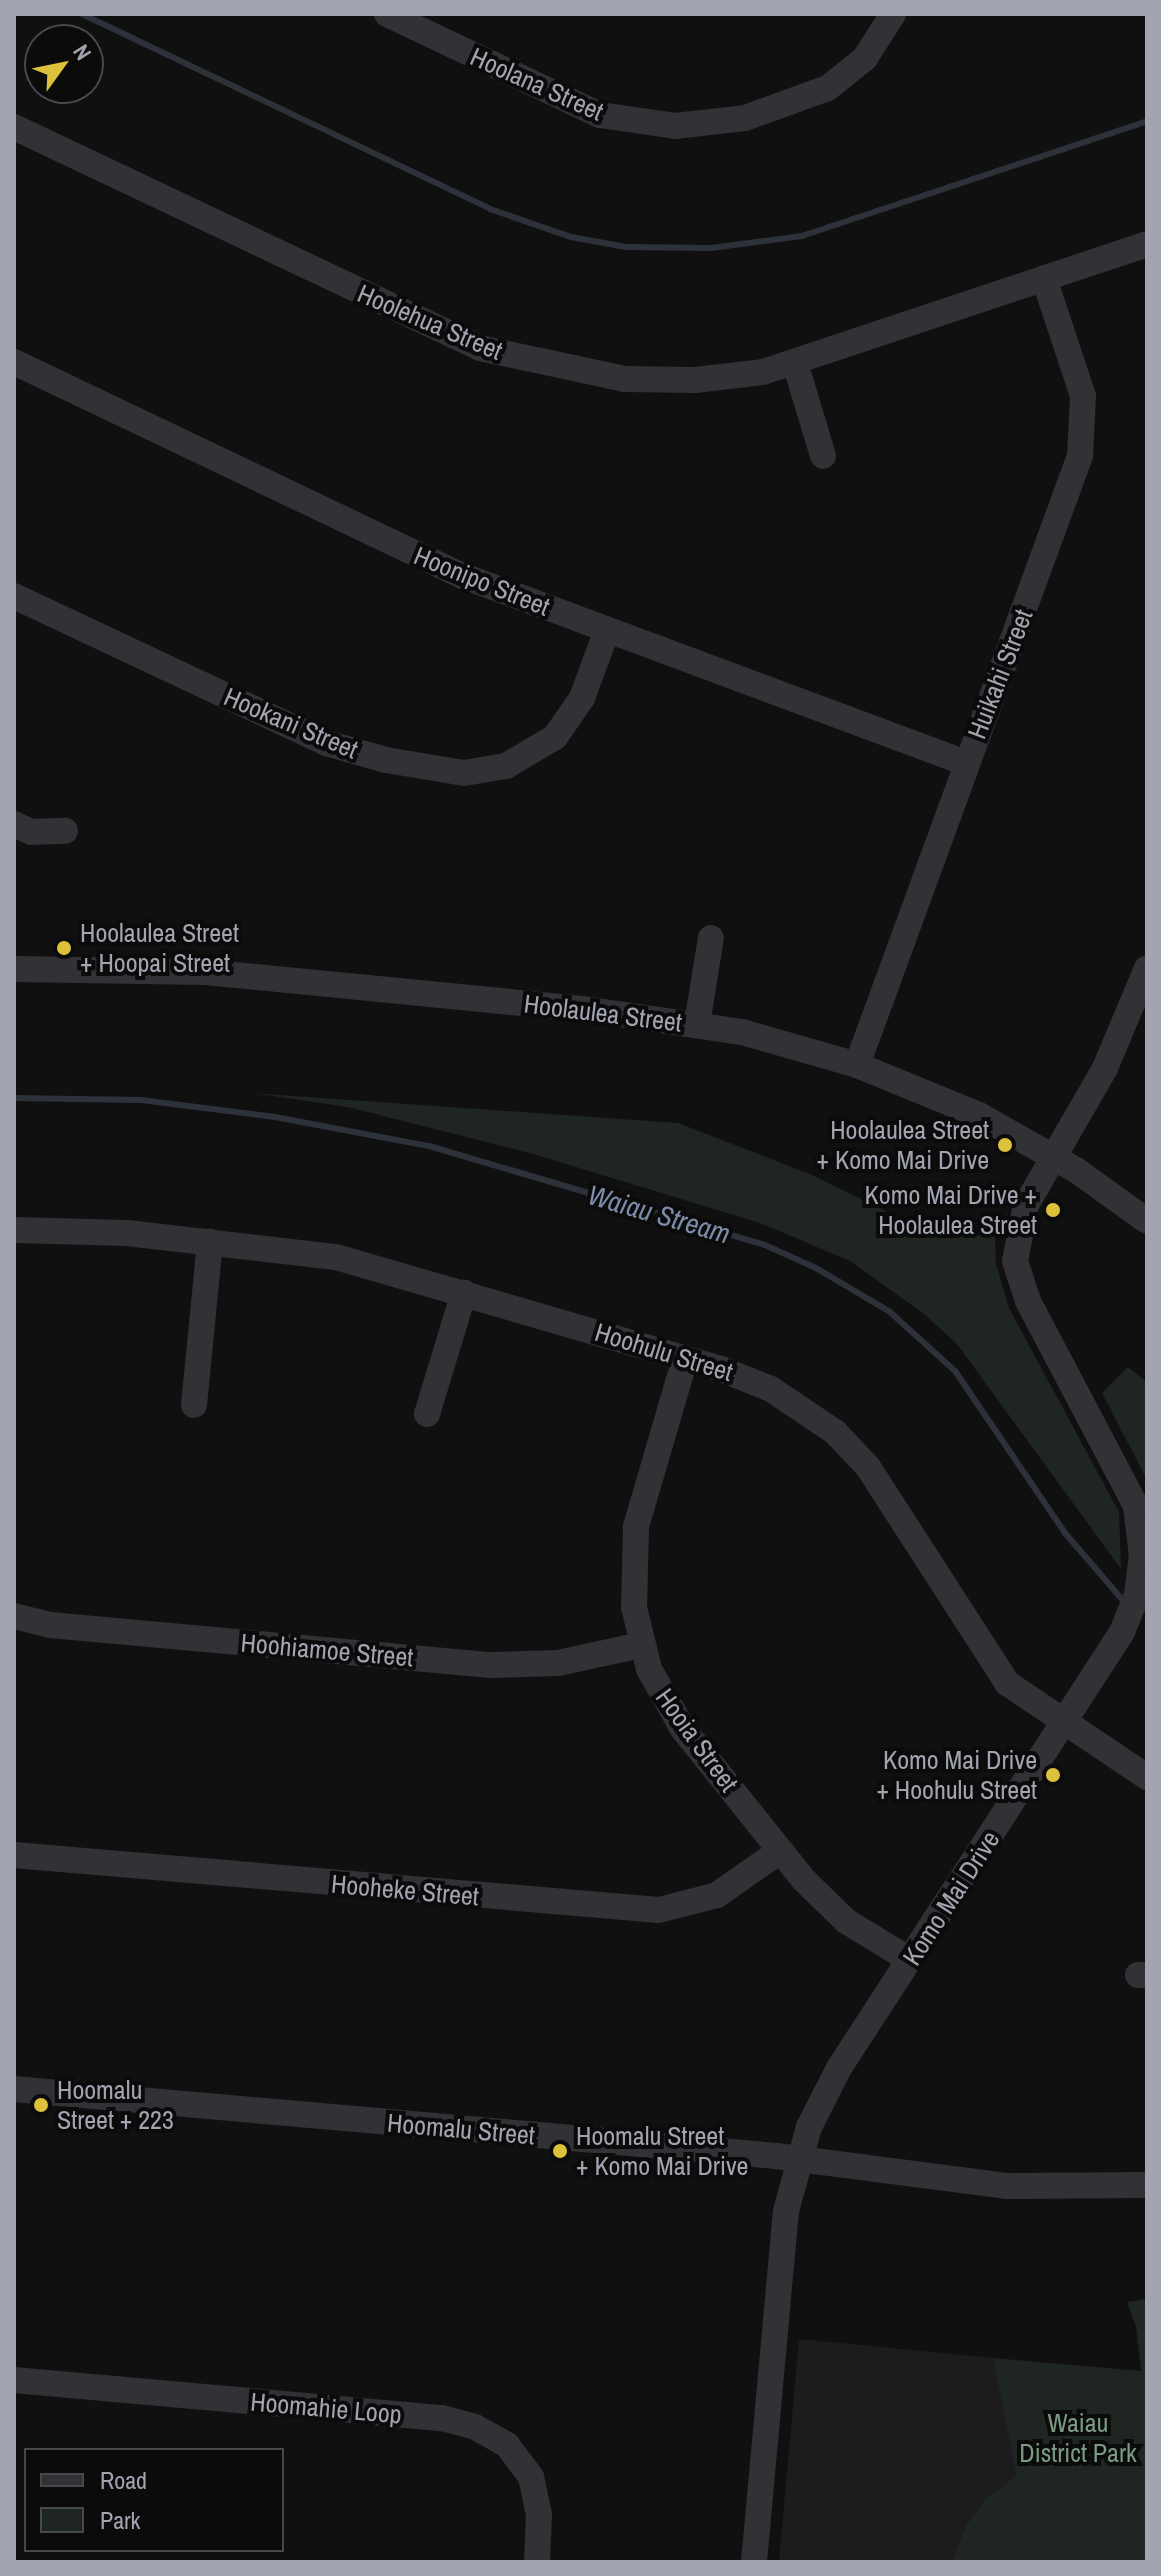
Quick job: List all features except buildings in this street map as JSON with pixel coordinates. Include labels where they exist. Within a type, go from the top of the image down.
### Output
[{"type":"street","name":"Hoolana Street","points":[[387,14],[600,115],[675,126],[745,118],[828,88],[865,58],[893,14]]},
{"type":"street","name":"Hoolehua Street","points":[[14,127],[480,348],[624,379],[695,380],[795,363],[1147,244]]},
{"type":"street","name":"Huikahi Street","points":[[857,1065],[1080,456],[1083,396],[1044,278]]},
{"type":"street","name":"Hoonipo Street","points":[[14,362],[428,561],[966,763]]},
{"type":"street","points":[[795,363],[823,456]]},
{"type":"street","name":"Hookani Street","points":[[14,596],[326,743],[386,760],[464,773],[515,762],[555,737],[582,698],[607,630]]},
{"type":"street","points":[[14,824],[31,832],[65,831]]},
{"type":"street","points":[[697,1024],[711,938]]},
{"type":"street","name":"Komo Mai Drive","points":[[754,2562],[786,2211],[798,2159],[828,2087],[1122,1632],[1140,1577],[1141,1532],[1126,1480],[1019,1283],[1018,1224],[1105,1068],[1147,968]]},
{"type":"street","name":"Hoolaulea Street","points":[[14,969],[205,972],[697,1024],[857,1065],[979,1115],[1054,1157],[1147,1221]]},
{"type":"street","name":"Hoohulu Street","points":[[14,1230],[111,1232],[336,1257],[685,1359],[771,1389],[843,1440],[883,1490],[993,1666],[1025,1699],[1147,1777]]},
{"type":"street","points":[[194,1405],[210,1242]]},
{"type":"street","points":[[427,1414],[464,1292]]},
{"type":"street","name":"Hooia Street","points":[[685,1359],[636,1527],[632,1582],[641,1645],[671,1711],[780,1851],[828,1906],[910,1960]]},
{"type":"street","name":"Hoohiamoe Street","points":[[14,1616],[50,1625],[493,1665],[558,1663],[641,1645]]},
{"type":"street","name":"Hooheke Street","points":[[14,1855],[659,1910],[717,1895],[780,1851]]},
{"type":"street","name":"Hoomalu Street","points":[[14,2089],[798,2159],[1039,2189],[1147,2185]]},
{"type":"street","name":"Hoomahie Loop","points":[[14,2380],[442,2418],[475,2427],[507,2445],[531,2477],[539,2514],[537,2562]]},
{"type":"shaded area","points":[[799,2339],[993,2358],[1016,2476],[986,2498],[965,2527],[952,2562],[779,2561]]},
{"type":"green space","points":[[252,1093],[678,1123],[810,1174],[929,1232],[995,1236],[996,1264],[1009,1308],[1119,1512],[1121,1569],[957,1344],[924,1314],[850,1261],[760,1223],[530,1153],[348,1107]]},
{"type":"green space","points":[[1128,1367],[1147,1382],[1147,1480],[1102,1393]]},
{"type":"green space","name":"Waiau District Park","points":[[1147,2299],[1147,2562],[952,2562],[965,2527],[986,2498],[1016,2476],[993,2358],[1141,2371],[1136,2327],[1127,2302]]},
{"type":"waterway","points":[[82,14],[490,209],[571,237],[626,247],[711,248],[802,236],[1147,121]]},
{"type":"waterway","name":"Waiau Stream","points":[[14,1098],[141,1100],[275,1117],[429,1146],[765,1245],[816,1268],[890,1312],[955,1371],[1065,1533],[1126,1604]]},
{"type":"place","name":"Hoolaulea Street + Hoopai Street","points":[[64,948]]},
{"type":"place","name":"Hoolaulea Street + Komo Mai Drive","points":[[1005,1145]]},
{"type":"place","name":"Komo Mai Drive + Hoolaulea Street","points":[[1053,1210]]},
{"type":"place","name":"Komo Mai Drive + Hoohulu Street","points":[[1053,1775]]},
{"type":"place","name":"Hoomalu Street + 223","points":[[41,2105]]},
{"type":"place","name":"Hoomalu Street + Komo Mai Drive","points":[[560,2151]]}]
